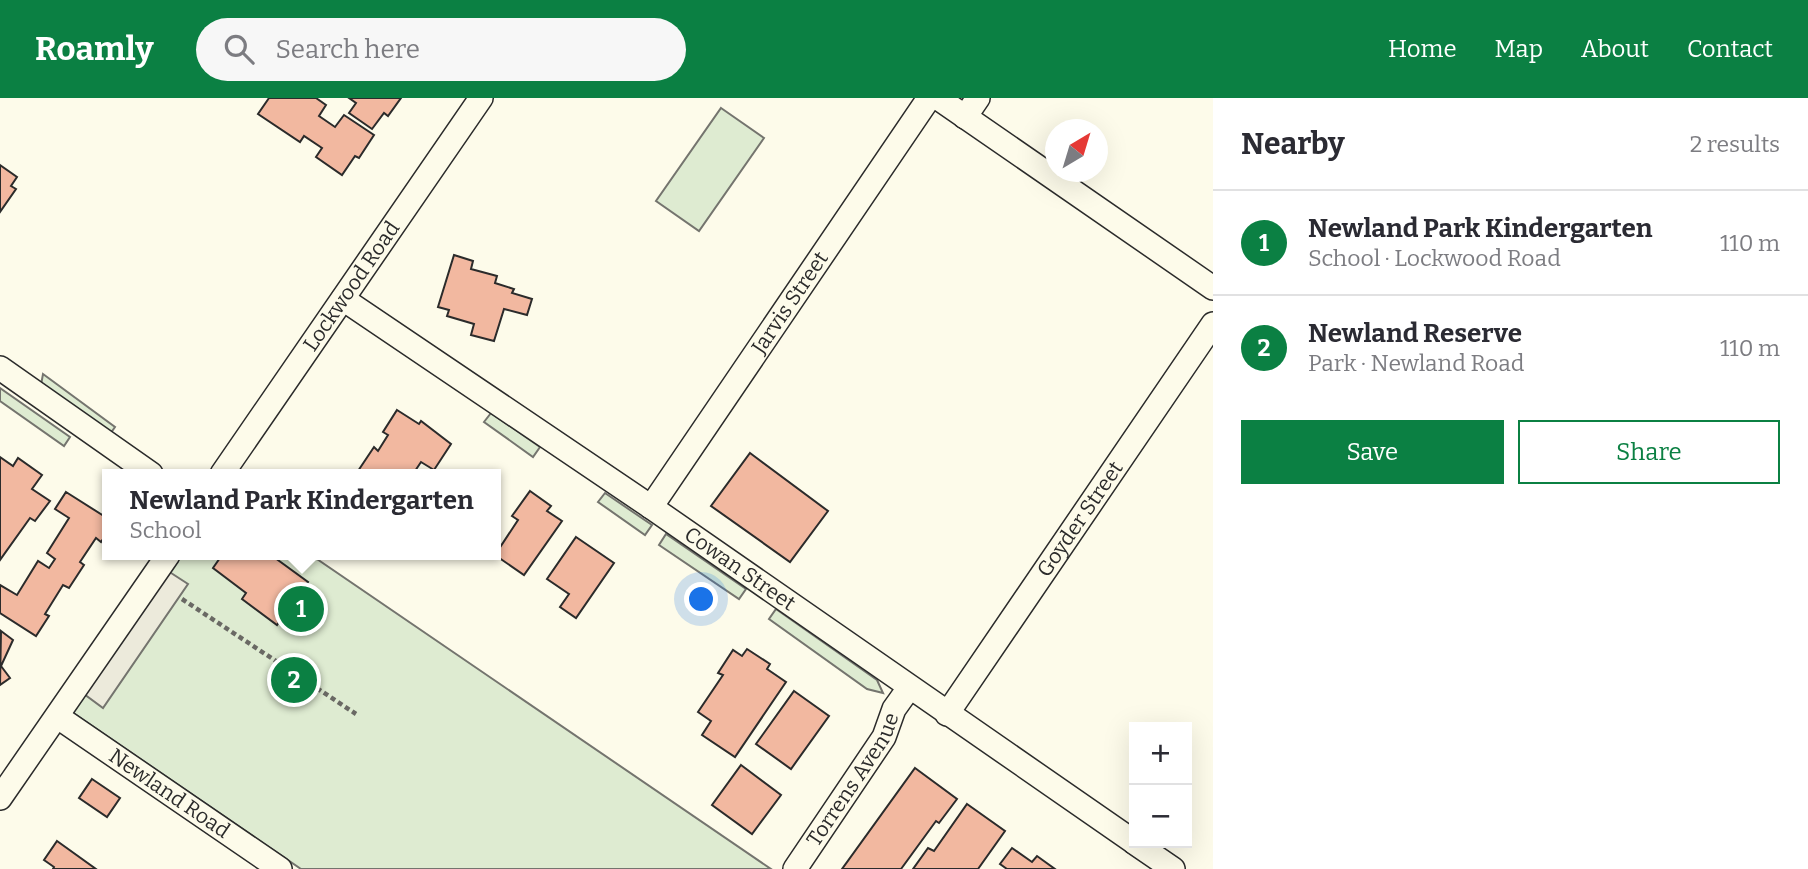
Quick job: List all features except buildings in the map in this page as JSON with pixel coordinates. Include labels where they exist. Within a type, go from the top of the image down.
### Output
[{"type":"street","name":"Lockwood Road","points":[[225,469],[481,98]]},
{"type":"street","name":"Jarvis Street","points":[[650,507],[929,98]]},
{"type":"street","points":[[938,98],[972,108],[1213,288]]},
{"type":"street","name":"Cowan Street","points":[[343,299],[650,507],[1129,840]]},
{"type":"street","name":"Goyder Street","points":[[947,714],[1213,324]]},
{"type":"street","points":[[0,368],[144,469]]},
{"type":"street","points":[[0,798],[165,560]]},
{"type":"street","name":"Torrens Avenue","points":[[795,869],[884,737],[894,709],[909,688]]},
{"type":"street","name":"Newland Road","points":[[58,717],[280,869]]},
{"type":"street","name":"Cowan Street","points":[[1142,848],[1173,869]]},
{"type":"path","points":[[182,598],[356,714]]},
{"type":"green space","points":[[721,108],[764,138],[699,231],[656,201]]},
{"type":"green space","points":[[43,374],[115,427],[110,434],[41,385]]},
{"type":"green space","points":[[0,388],[70,437],[64,446],[0,401]]},
{"type":"green space","points":[[491,413],[540,447],[533,457],[484,422]]},
{"type":"green space","points":[[605,493],[652,525],[645,535],[598,502]]},
{"type":"green space","points":[[666,534],[746,589],[739,599],[659,545]]},
{"type":"green space","points":[[176,560],[318,560],[771,869],[301,869],[72,712]]},
{"type":"green space","points":[[776,609],[877,680],[883,693],[867,689],[769,619]]},
{"type":"shaded area","points":[[168,571],[188,584],[103,708],[84,694]]},
{"type":"place","name":"Newland Park Kindergarten","points":[[301,609]]},
{"type":"place","name":"Newland Reserve","points":[[294,680]]}]
